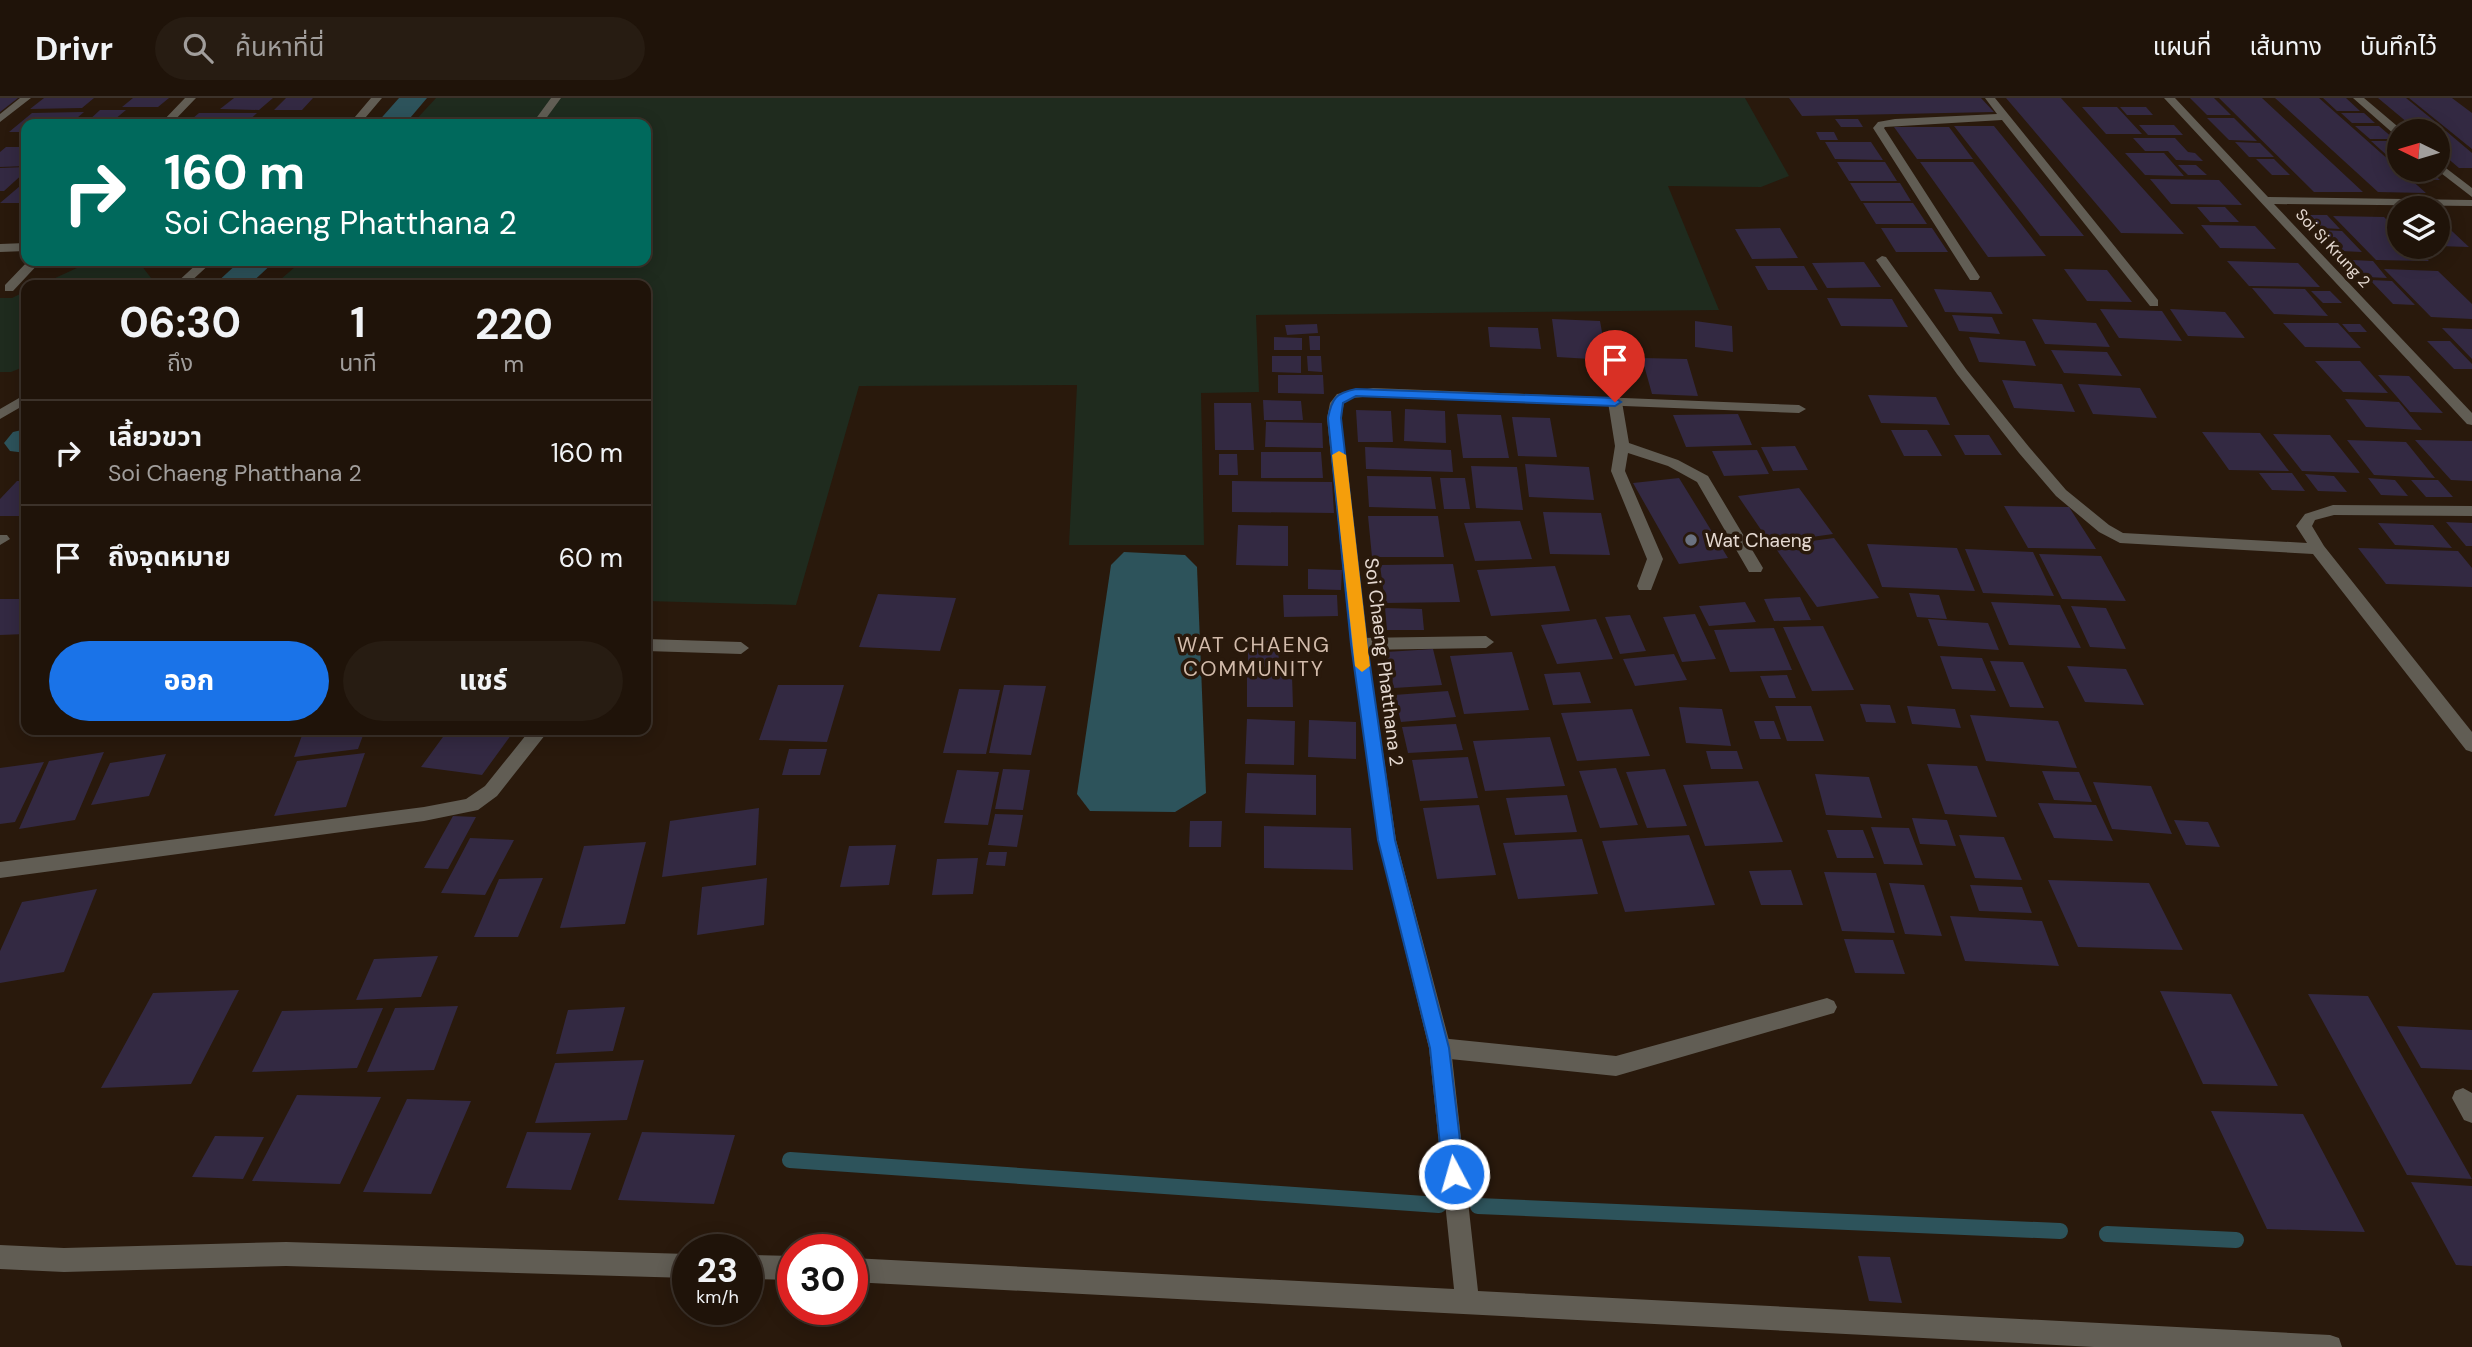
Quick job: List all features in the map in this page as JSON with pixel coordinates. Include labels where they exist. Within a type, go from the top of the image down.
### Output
[{"type":"street","points":[[0,119],[26,98]]},
{"type":"street","points":[[170,119],[191,98]]},
{"type":"street","points":[[358,119],[377,98]]},
{"type":"street","points":[[541,119],[556,98]]},
{"type":"street","points":[[1990,98],[2154,303]]},
{"type":"street","name":"Soi Si Krung 2","points":[[2169,98],[2472,421]]},
{"type":"street","points":[[2358,98],[2387,123]]},
{"type":"street","points":[[1974,277],[1878,128],[1882,124],[1895,122],[2005,117]]},
{"type":"street","points":[[2450,175],[2472,194]]},
{"type":"street","points":[[2266,200],[2472,203]]},
{"type":"street","points":[[0,248],[21,247]]},
{"type":"street","points":[[1882,260],[1964,378],[2041,471],[2096,526],[2120,538],[2318,549]]},
{"type":"street","points":[[9,288],[30,266]]},
{"type":"street","points":[[186,280],[201,266]]},
{"type":"street","name":"Soi Chaeng Phatthana 2","points":[[1468,1300],[1440,1048],[1387,840],[1359,644],[1334,418],[1337,402],[1343,396],[1356,393],[1395,393],[1798,409]]},
{"type":"street","points":[[0,415],[21,401]]},
{"type":"street","points":[[1615,402],[1622,446],[1618,471],[1655,559],[1645,586]]},
{"type":"street","points":[[1622,446],[1674,463],[1703,479],[1755,568]]},
{"type":"street","points":[[2472,511],[2333,510],[2310,517],[2304,526],[2318,549],[2472,745]]},
{"type":"street","points":[[1359,644],[1486,642]]},
{"type":"street","points":[[651,645],[741,648]]},
{"type":"street","points":[[0,870],[424,814],[471,805],[491,791],[536,735]]},
{"type":"street","points":[[1440,1048],[1616,1066],[1827,1007]]},
{"type":"street","points":[[0,1257],[64,1260],[286,1254],[672,1266]]},
{"type":"street","points":[[868,1271],[2330,1347]]},
{"type":"green space","points":[[436,98],[1745,98],[1789,176],[1761,187],[1668,186],[1719,310],[1256,315],[1259,392],[1201,393],[1204,545],[1069,545],[1077,385],[859,386],[796,605],[651,601],[651,280],[280,280],[296,266],[651,266],[651,119],[417,119]]},
{"type":"green space","points":[[81,266],[142,266],[151,278],[149,280],[51,280]]},
{"type":"green space","points":[[21,294],[21,368],[0,372],[0,298],[12,298]]},
{"type":"water","points":[[1124,552],[1185,555],[1197,567],[1206,793],[1175,812],[1090,811],[1077,794],[1111,565]]},
{"type":"building","points":[[0,98],[18,98],[0,112]]},
{"type":"building","points":[[44,98],[94,98],[82,108],[30,109]]},
{"type":"building","points":[[133,98],[169,98],[158,107],[122,107]]},
{"type":"building","points":[[234,98],[273,98],[259,110],[220,109]]},
{"type":"building","points":[[286,98],[313,98],[302,110],[274,110]]},
{"type":"building","points":[[1789,98],[1981,98],[1994,112],[1802,116]]},
{"type":"building","points":[[2006,98],[2061,98],[2184,234],[2121,233]]},
{"type":"building","points":[[2190,98],[2214,98],[2231,115],[2207,115]]},
{"type":"building","points":[[2219,98],[2262,98],[2363,192],[2314,192]]},
{"type":"building","points":[[2275,98],[2319,98],[2387,158],[2387,182],[2414,182],[2426,193],[2378,192]]},
{"type":"building","points":[[2323,98],[2346,98],[2360,111],[2337,111]]},
{"type":"building","points":[[2378,98],[2406,98],[2432,119],[2403,119]]},
{"type":"building","points":[[2409,98],[2452,98],[2472,113],[2472,149],[2450,131],[2450,119],[2435,119]]},
{"type":"building","points":[[2082,107],[2117,107],[2142,134],[2106,134]]},
{"type":"building","points":[[2120,107],[2146,107],[2153,115],[2127,115]]},
{"type":"building","points":[[100,110],[126,110],[115,119],[90,119]]},
{"type":"building","points":[[84,112],[76,119],[25,119],[32,113]]},
{"type":"building","points":[[199,113],[257,113],[250,119],[192,119]]},
{"type":"building","points":[[2341,113],[2364,113],[2375,123],[2352,123]]},
{"type":"building","points":[[2207,118],[2234,118],[2257,141],[2229,140]]},
{"type":"building","points":[[1835,119],[1858,119],[1863,127],[1841,127]]},
{"type":"building","points":[[21,122],[21,132],[9,132]]},
{"type":"building","points":[[2139,125],[2174,125],[2183,135],[2148,135]]},
{"type":"building","points":[[1954,126],[1994,126],[2084,236],[2040,236]]},
{"type":"building","points":[[2355,126],[2379,126],[2387,133],[2387,139],[2370,139]]},
{"type":"building","points":[[1894,127],[1949,127],[1973,159],[1917,159]]},
{"type":"building","points":[[1816,132],[1834,132],[1838,140],[1820,140]]},
{"type":"building","points":[[2450,134],[2472,153],[2472,168],[2459,168],[2450,160]]},
{"type":"building","points":[[2133,138],[2175,138],[2188,152],[2195,153],[2203,161],[2176,160],[2168,151],[2145,151]]},
{"type":"building","points":[[2371,141],[2387,141],[2387,155]]},
{"type":"building","points":[[1825,142],[1871,142],[1883,160],[1835,159]]},
{"type":"building","points":[[2235,142],[2260,143],[2274,157],[2249,157]]},
{"type":"building","points":[[6,147],[21,147],[21,166],[0,167],[0,152]]},
{"type":"building","points":[[2125,153],[2164,153],[2184,176],[2145,175]]},
{"type":"building","points":[[2256,159],[2274,159],[2290,175],[2272,175]]},
{"type":"building","points":[[1837,162],[1885,162],[1897,181],[1849,181]]},
{"type":"building","points":[[1920,162],[1973,162],[2046,256],[1988,257]]},
{"type":"building","points":[[2178,165],[2196,165],[2207,175],[2188,175]]},
{"type":"building","points":[[21,167],[21,176],[4,191],[0,191],[0,168]]},
{"type":"building","points":[[2150,179],[2219,180],[2242,205],[2171,204]]},
{"type":"building","points":[[1850,183],[1900,183],[1911,201],[1861,201]]},
{"type":"building","points":[[20,186],[21,186],[21,203],[0,203]]},
{"type":"building","points":[[1863,203],[1913,203],[1927,224],[1876,224]]},
{"type":"building","points":[[2197,207],[2225,207],[2239,222],[2210,222]]},
{"type":"building","points":[[2310,215],[2327,215],[2340,229],[2322,228]]},
{"type":"building","points":[[2333,216],[2384,217],[2387,220],[2387,259],[2429,261],[2376,260]]},
{"type":"building","points":[[2201,225],[2255,226],[2276,249],[2220,248]]},
{"type":"building","points":[[1780,228],[1798,258],[1752,259],[1735,229]]},
{"type":"building","points":[[1881,228],[1932,228],[1948,252],[1896,252]]},
{"type":"building","points":[[2450,229],[2469,247],[2450,246]]},
{"type":"building","points":[[2321,230],[2342,231],[2362,252],[2341,251]]},
{"type":"building","points":[[2352,260],[2373,261],[2387,278],[2367,277]]},
{"type":"building","points":[[2227,261],[2298,263],[2320,287],[2249,286]]},
{"type":"building","points":[[1864,262],[1881,287],[1827,288],[1812,263]]},
{"type":"building","points":[[1755,266],[1804,266],[1818,290],[1768,290]]},
{"type":"building","points":[[2064,269],[2107,270],[2132,302],[2087,301]]},
{"type":"building","points":[[2384,269],[2438,271],[2472,304],[2472,319],[2431,317]]},
{"type":"building","points":[[2370,280],[2392,281],[2415,305],[2393,304]]},
{"type":"building","points":[[2252,288],[2305,289],[2328,316],[2274,314]]},
{"type":"building","points":[[1934,289],[1991,292],[2003,314],[1945,312]]},
{"type":"building","points":[[2311,291],[2330,291],[2342,303],[2323,303]]},
{"type":"building","points":[[1827,298],[1892,299],[1908,327],[1841,326]]},
{"type":"building","points":[[2100,309],[2162,311],[2182,341],[2119,338]]},
{"type":"building","points":[[2170,309],[2225,312],[2245,338],[2188,336]]},
{"type":"building","points":[[1952,315],[1992,317],[2000,334],[1959,331]]},
{"type":"building","points":[[1552,319],[1600,321],[1607,360],[1557,357]]},
{"type":"building","points":[[2032,319],[2096,323],[2110,347],[2045,344]]},
{"type":"building","points":[[1695,321],[1732,326],[1733,352],[1695,347]]},
{"type":"building","points":[[2283,323],[2338,323],[2361,348],[2305,347]]},
{"type":"building","points":[[1317,324],[1318,333],[1287,335],[1285,325]]},
{"type":"building","points":[[2342,324],[2360,324],[2367,332],[2349,332]]},
{"type":"building","points":[[1488,327],[1538,328],[1541,349],[1490,347]]},
{"type":"building","points":[[2442,328],[2472,329],[2472,359]]},
{"type":"building","points":[[1309,336],[1320,336],[1320,350],[1310,350]]},
{"type":"building","points":[[1274,337],[1302,338],[1302,350],[1274,350]]},
{"type":"building","points":[[1969,337],[2025,341],[2036,366],[1979,362]]},
{"type":"building","points":[[2427,341],[2450,341],[2472,364],[2472,369],[2454,369]]},
{"type":"building","points":[[2051,350],[2107,352],[2122,376],[2064,373]]},
{"type":"building","points":[[1272,356],[1301,356],[1301,373],[1272,372]]},
{"type":"building","points":[[1307,356],[1321,356],[1322,372],[1308,371]]},
{"type":"building","points":[[1642,358],[1687,359],[1698,396],[1652,394]]},
{"type":"building","points":[[2315,361],[2360,361],[2388,393],[2343,392]]},
{"type":"building","points":[[1278,375],[1323,375],[1324,394],[1278,393]]},
{"type":"building","points":[[2378,375],[2409,376],[2443,413],[2410,412]]},
{"type":"building","points":[[2002,380],[2062,384],[2075,412],[2014,408]]},
{"type":"building","points":[[2078,384],[2140,388],[2157,418],[2093,414]]},
{"type":"building","points":[[1868,395],[1936,397],[1950,425],[1881,423]]},
{"type":"building","points":[[2345,399],[2399,402],[2422,430],[2366,427]]},
{"type":"building","points":[[1263,400],[1301,401],[1303,420],[1264,420]]},
{"type":"building","points":[[1214,403],[1251,403],[1254,450],[1215,450]]},
{"type":"building","points":[[1405,409],[1445,411],[1446,443],[1404,441]]},
{"type":"building","points":[[1356,410],[1391,411],[1393,442],[1358,442]]},
{"type":"building","points":[[1457,414],[1501,415],[1509,458],[1463,458]]},
{"type":"building","points":[[1738,414],[1752,445],[1686,447],[1673,415]]},
{"type":"building","points":[[1512,417],[1550,418],[1557,457],[1518,456]]},
{"type":"building","points":[[1266,422],[1322,423],[1323,448],[1265,447]]},
{"type":"building","points":[[1891,430],[1927,430],[1942,456],[1904,456]]},
{"type":"building","points":[[2202,432],[2260,433],[2289,471],[2229,470]]},
{"type":"building","points":[[2273,434],[2330,435],[2360,473],[2302,471]]},
{"type":"building","points":[[1954,435],[1989,435],[2002,455],[1965,455]]},
{"type":"building","points":[[2347,440],[2406,442],[2435,478],[2374,475]]},
{"type":"building","points":[[2415,440],[2472,441],[2472,481],[2451,480]]},
{"type":"building","points":[[1795,446],[1808,470],[1773,471],[1761,447]]},
{"type":"building","points":[[1365,447],[1451,450],[1453,472],[1366,469]]},
{"type":"building","points":[[1757,450],[1769,474],[1724,476],[1712,451]]},
{"type":"building","points":[[1261,452],[1321,452],[1323,478],[1261,478]]},
{"type":"building","points":[[1219,454],[1237,454],[1238,475],[1219,475]]},
{"type":"building","points":[[1525,464],[1589,467],[1594,500],[1529,497]]},
{"type":"building","points":[[1471,466],[1517,467],[1523,510],[1476,508]]},
{"type":"building","points":[[2259,473],[2292,473],[2305,491],[2272,490]]},
{"type":"building","points":[[2305,474],[2334,476],[2347,492],[2318,491]]},
{"type":"building","points":[[1367,476],[1431,477],[1436,509],[1369,507]]},
{"type":"building","points":[[1440,478],[1465,478],[1470,509],[1444,509]]},
{"type":"building","points":[[1679,478],[1728,558],[1679,564],[1633,483]]},
{"type":"building","points":[[2368,478],[2395,480],[2408,496],[2381,495]]},
{"type":"building","points":[[2411,480],[2438,480],[2453,497],[2426,497]]},
{"type":"building","points":[[17,481],[21,481],[21,516],[0,516],[0,499]]},
{"type":"building","points":[[1232,481],[1332,482],[1334,513],[1232,512]]},
{"type":"building","points":[[1799,488],[1833,534],[1770,543],[1738,496]]},
{"type":"building","points":[[2004,506],[2069,507],[2096,549],[2028,548]]},
{"type":"building","points":[[1543,512],[1601,513],[1610,555],[1550,554]]},
{"type":"building","points":[[1368,516],[1438,516],[1444,557],[1372,557]]},
{"type":"building","points":[[1520,521],[1532,559],[1475,561],[1464,523]]},
{"type":"building","points":[[2446,522],[2472,523],[2472,546],[2466,546]]},
{"type":"building","points":[[2378,523],[2433,525],[2452,548],[2395,545]]},
{"type":"building","points":[[1238,525],[1288,526],[1288,566],[1236,565]]},
{"type":"building","points":[[1834,538],[1879,598],[1817,607],[1774,546]]},
{"type":"building","points":[[1867,544],[1957,548],[1975,591],[1882,587]]},
{"type":"building","points":[[2358,548],[2458,551],[2472,568],[2472,587],[2386,584]]},
{"type":"building","points":[[1965,549],[2033,552],[2054,596],[1983,593]]},
{"type":"building","points":[[2039,554],[2101,556],[2126,601],[2062,599]]},
{"type":"building","points":[[1453,564],[1460,602],[1385,603],[1380,565]]},
{"type":"building","points":[[1555,566],[1570,611],[1491,616],[1477,570]]},
{"type":"building","points":[[1308,569],[1342,570],[1341,590],[1308,589]]},
{"type":"building","points":[[1909,593],[1939,595],[1947,619],[1917,617]]},
{"type":"building","points":[[878,594],[956,598],[940,651],[859,647]]},
{"type":"building","points":[[1283,595],[1337,595],[1338,616],[1284,617]]},
{"type":"building","points":[[1800,597],[1811,620],[1774,621],[1764,599]]},
{"type":"building","points":[[0,599],[21,599],[21,634],[0,635]]},
{"type":"building","points":[[1745,602],[1756,622],[1709,626],[1699,606]]},
{"type":"building","points":[[1991,602],[2060,605],[2081,648],[2009,645]]},
{"type":"building","points":[[2071,606],[2106,608],[2126,649],[2090,647]]},
{"type":"building","points":[[1385,608],[1422,609],[1424,630],[1387,630]]},
{"type":"building","points":[[1695,614],[1716,659],[1682,662],[1663,617]]},
{"type":"building","points":[[1630,615],[1646,651],[1620,654],[1605,617]]},
{"type":"building","points":[[1596,619],[1613,659],[1557,664],[1541,625]]},
{"type":"building","points":[[1928,619],[1988,623],[1999,650],[1938,646]]},
{"type":"building","points":[[1823,626],[1854,690],[1812,691],[1783,627]]},
{"type":"building","points":[[1774,628],[1792,670],[1730,672],[1714,630]]},
{"type":"building","points":[[1248,641],[1278,641],[1279,667],[1248,667]]},
{"type":"building","points":[[1433,649],[1442,685],[1394,688],[1386,652]]},
{"type":"building","points":[[1512,652],[1529,710],[1464,714],[1450,656]]},
{"type":"building","points":[[1674,654],[1687,680],[1635,686],[1623,659]]},
{"type":"building","points":[[1940,656],[1982,658],[1996,691],[1952,689]]},
{"type":"building","points":[[1990,661],[2023,662],[2044,708],[2010,707]]},
{"type":"building","points":[[2067,666],[2126,669],[2144,705],[2085,702]]},
{"type":"building","points":[[1580,672],[1591,703],[1553,705],[1544,674]]},
{"type":"building","points":[[1247,675],[1292,675],[1293,707],[1247,707]]},
{"type":"building","points":[[1787,675],[1796,698],[1769,698],[1760,676]]},
{"type":"building","points":[[778,685],[844,685],[827,742],[759,740]]},
{"type":"building","points":[[1004,685],[1046,686],[1031,755],[989,753]]},
{"type":"building","points":[[959,689],[1000,690],[986,754],[943,753]]},
{"type":"building","points":[[1448,691],[1456,717],[1401,722],[1394,695]]},
{"type":"building","points":[[1860,704],[1890,705],[1896,723],[1866,722]]},
{"type":"building","points":[[1775,706],[1811,706],[1824,741],[1787,741]]},
{"type":"building","points":[[1907,706],[1955,709],[1961,728],[1912,724]]},
{"type":"building","points":[[1679,707],[1722,709],[1731,746],[1686,743]]},
{"type":"building","points":[[1632,709],[1650,756],[1577,761],[1561,713]]},
{"type":"building","points":[[1970,715],[2058,721],[2077,768],[1986,761]]},
{"type":"building","points":[[1247,719],[1295,721],[1294,765],[1245,764]]},
{"type":"building","points":[[1309,720],[1356,722],[1356,759],[1308,757]]},
{"type":"building","points":[[1754,721],[1774,721],[1781,739],[1760,739]]},
{"type":"building","points":[[1456,724],[1463,750],[1408,753],[1402,727]]},
{"type":"building","points":[[302,735],[363,735],[358,749],[294,757]]},
{"type":"building","points":[[444,735],[511,735],[482,775],[421,767]]},
{"type":"building","points":[[1550,737],[1565,786],[1485,791],[1473,741]]},
{"type":"building","points":[[789,749],[827,749],[820,775],[782,775]]},
{"type":"building","points":[[1706,751],[1737,751],[1743,769],[1711,769]]},
{"type":"building","points":[[104,752],[75,820],[19,829],[49,761]]},
{"type":"building","points":[[365,753],[346,807],[274,816],[297,761]]},
{"type":"building","points":[[166,754],[149,796],[91,805],[110,763]]},
{"type":"building","points":[[1468,757],[1478,798],[1420,801],[1412,760]]},
{"type":"building","points":[[44,762],[15,822],[0,824],[0,768]]},
{"type":"building","points":[[1927,764],[1977,766],[1997,817],[1945,814]]},
{"type":"building","points":[[1616,768],[1638,825],[1600,828],[1579,771]]},
{"type":"building","points":[[1003,769],[1030,770],[1023,810],[995,809]]},
{"type":"building","points":[[1665,769],[1687,826],[1647,828],[1626,772]]},
{"type":"building","points":[[957,770],[999,772],[988,825],[944,823]]},
{"type":"building","points":[[2042,771],[2079,772],[2092,802],[2054,800]]},
{"type":"building","points":[[1247,773],[1316,775],[1316,815],[1245,813]]},
{"type":"building","points":[[1815,774],[1869,777],[1882,818],[1826,815]]},
{"type":"building","points":[[1758,781],[1783,842],[1705,846],[1683,785]]},
{"type":"building","points":[[2093,782],[2151,786],[2172,834],[2112,829]]},
{"type":"building","points":[[1567,795],[1577,832],[1515,835],[1506,798]]},
{"type":"building","points":[[2038,803],[2096,805],[2113,841],[2054,838]]},
{"type":"building","points":[[1479,805],[1496,875],[1437,879],[1423,808]]},
{"type":"building","points":[[759,808],[756,865],[662,877],[670,821]]},
{"type":"building","points":[[995,814],[1023,815],[1017,847],[988,845]]},
{"type":"building","points":[[453,816],[476,817],[448,869],[424,868]]},
{"type":"building","points":[[1912,818],[1947,820],[1956,846],[1920,844]]},
{"type":"building","points":[[2174,820],[2208,822],[2220,847],[2186,845]]},
{"type":"building","points":[[1190,821],[1222,821],[1221,847],[1189,847]]},
{"type":"building","points":[[1264,826],[1351,828],[1353,870],[1264,868]]},
{"type":"building","points":[[1871,827],[1909,828],[1923,865],[1884,864]]},
{"type":"building","points":[[1827,830],[1863,830],[1874,858],[1837,858]]},
{"type":"building","points":[[1689,835],[1715,905],[1625,912],[1602,841]]},
{"type":"building","points":[[1959,835],[2004,837],[2022,880],[1975,878]]},
{"type":"building","points":[[470,838],[514,840],[485,895],[441,893]]},
{"type":"building","points":[[1582,839],[1598,894],[1518,899],[1503,843]]},
{"type":"building","points":[[646,842],[625,924],[560,928],[584,846]]},
{"type":"building","points":[[896,845],[889,885],[840,887],[849,846]]},
{"type":"building","points":[[989,852],[1007,852],[1005,866],[986,865]]},
{"type":"building","points":[[978,858],[973,894],[932,895],[937,859]]},
{"type":"building","points":[[1791,870],[1803,905],[1761,905],[1749,871]]},
{"type":"building","points":[[1824,872],[1876,873],[1895,933],[1842,931]]},
{"type":"building","points":[[543,878],[518,937],[474,937],[499,879]]},
{"type":"building","points":[[767,878],[764,925],[697,935],[702,887]]},
{"type":"building","points":[[2048,880],[2149,883],[2183,950],[2078,947]]},
{"type":"building","points":[[1889,883],[1924,885],[1942,936],[1905,934]]},
{"type":"building","points":[[1970,885],[2022,887],[2032,913],[1979,911]]},
{"type":"building","points":[[97,889],[64,972],[0,983],[0,951],[22,902]]},
{"type":"building","points":[[1950,916],[2042,921],[2059,966],[1965,961]]},
{"type":"building","points":[[1844,939],[1893,940],[1905,974],[1855,973]]},
{"type":"building","points":[[438,956],[421,997],[356,1000],[374,959]]},
{"type":"building","points":[[239,990],[191,1084],[101,1088],[153,993]]},
{"type":"building","points":[[2160,991],[2231,994],[2278,1086],[2203,1084]]},
{"type":"building","points":[[2308,994],[2368,996],[2472,1179],[2407,1175]]},
{"type":"building","points":[[458,1006],[434,1070],[367,1072],[395,1008]]},
{"type":"building","points":[[625,1007],[613,1051],[556,1054],[568,1010]]},
{"type":"building","points":[[383,1008],[357,1068],[252,1072],[282,1011]]},
{"type":"building","points":[[2397,1026],[2472,1030],[2472,1070],[2421,1068]]},
{"type":"building","points":[[644,1060],[627,1120],[535,1123],[555,1063]]},
{"type":"building","points":[[297,1095],[381,1097],[340,1184],[252,1181]]},
{"type":"building","points":[[407,1099],[471,1101],[431,1194],[363,1192]]},
{"type":"building","points":[[2211,1111],[2303,1114],[2365,1232],[2267,1229]]},
{"type":"building","points":[[527,1132],[591,1133],[571,1190],[506,1188]]},
{"type":"building","points":[[642,1132],[735,1135],[714,1204],[618,1200]]},
{"type":"building","points":[[215,1136],[264,1137],[243,1179],[192,1177]]},
{"type":"building","points":[[2411,1182],[2472,1186],[2472,1266],[2456,1265]]},
{"type":"building","points":[[1858,1256],[1890,1257],[1902,1303],[1869,1301]]},
{"type":"waterway","points":[[395,119],[414,98]]},
{"type":"waterway","points":[[236,280],[253,266]]},
{"type":"waterway","points":[[790,1160],[1439,1205]]},
{"type":"waterway","points":[[1478,1206],[2060,1231]]},
{"type":"waterway","points":[[2107,1234],[2236,1240]]},
{"type":"slow traffic","points":[[1339,455],[1362,666]]},
{"type":"place","name":"Wat Chaeng","points":[[1691,540]]},
{"type":"district","name":"WAT CHAENG COMMUNITY","points":[[1254,657]]},
{"type":"route","points":[[1454,1174],[1440,1048],[1387,840],[1359,644],[1334,418],[1337,402],[1343,396],[1356,393],[1615,402]]}]
